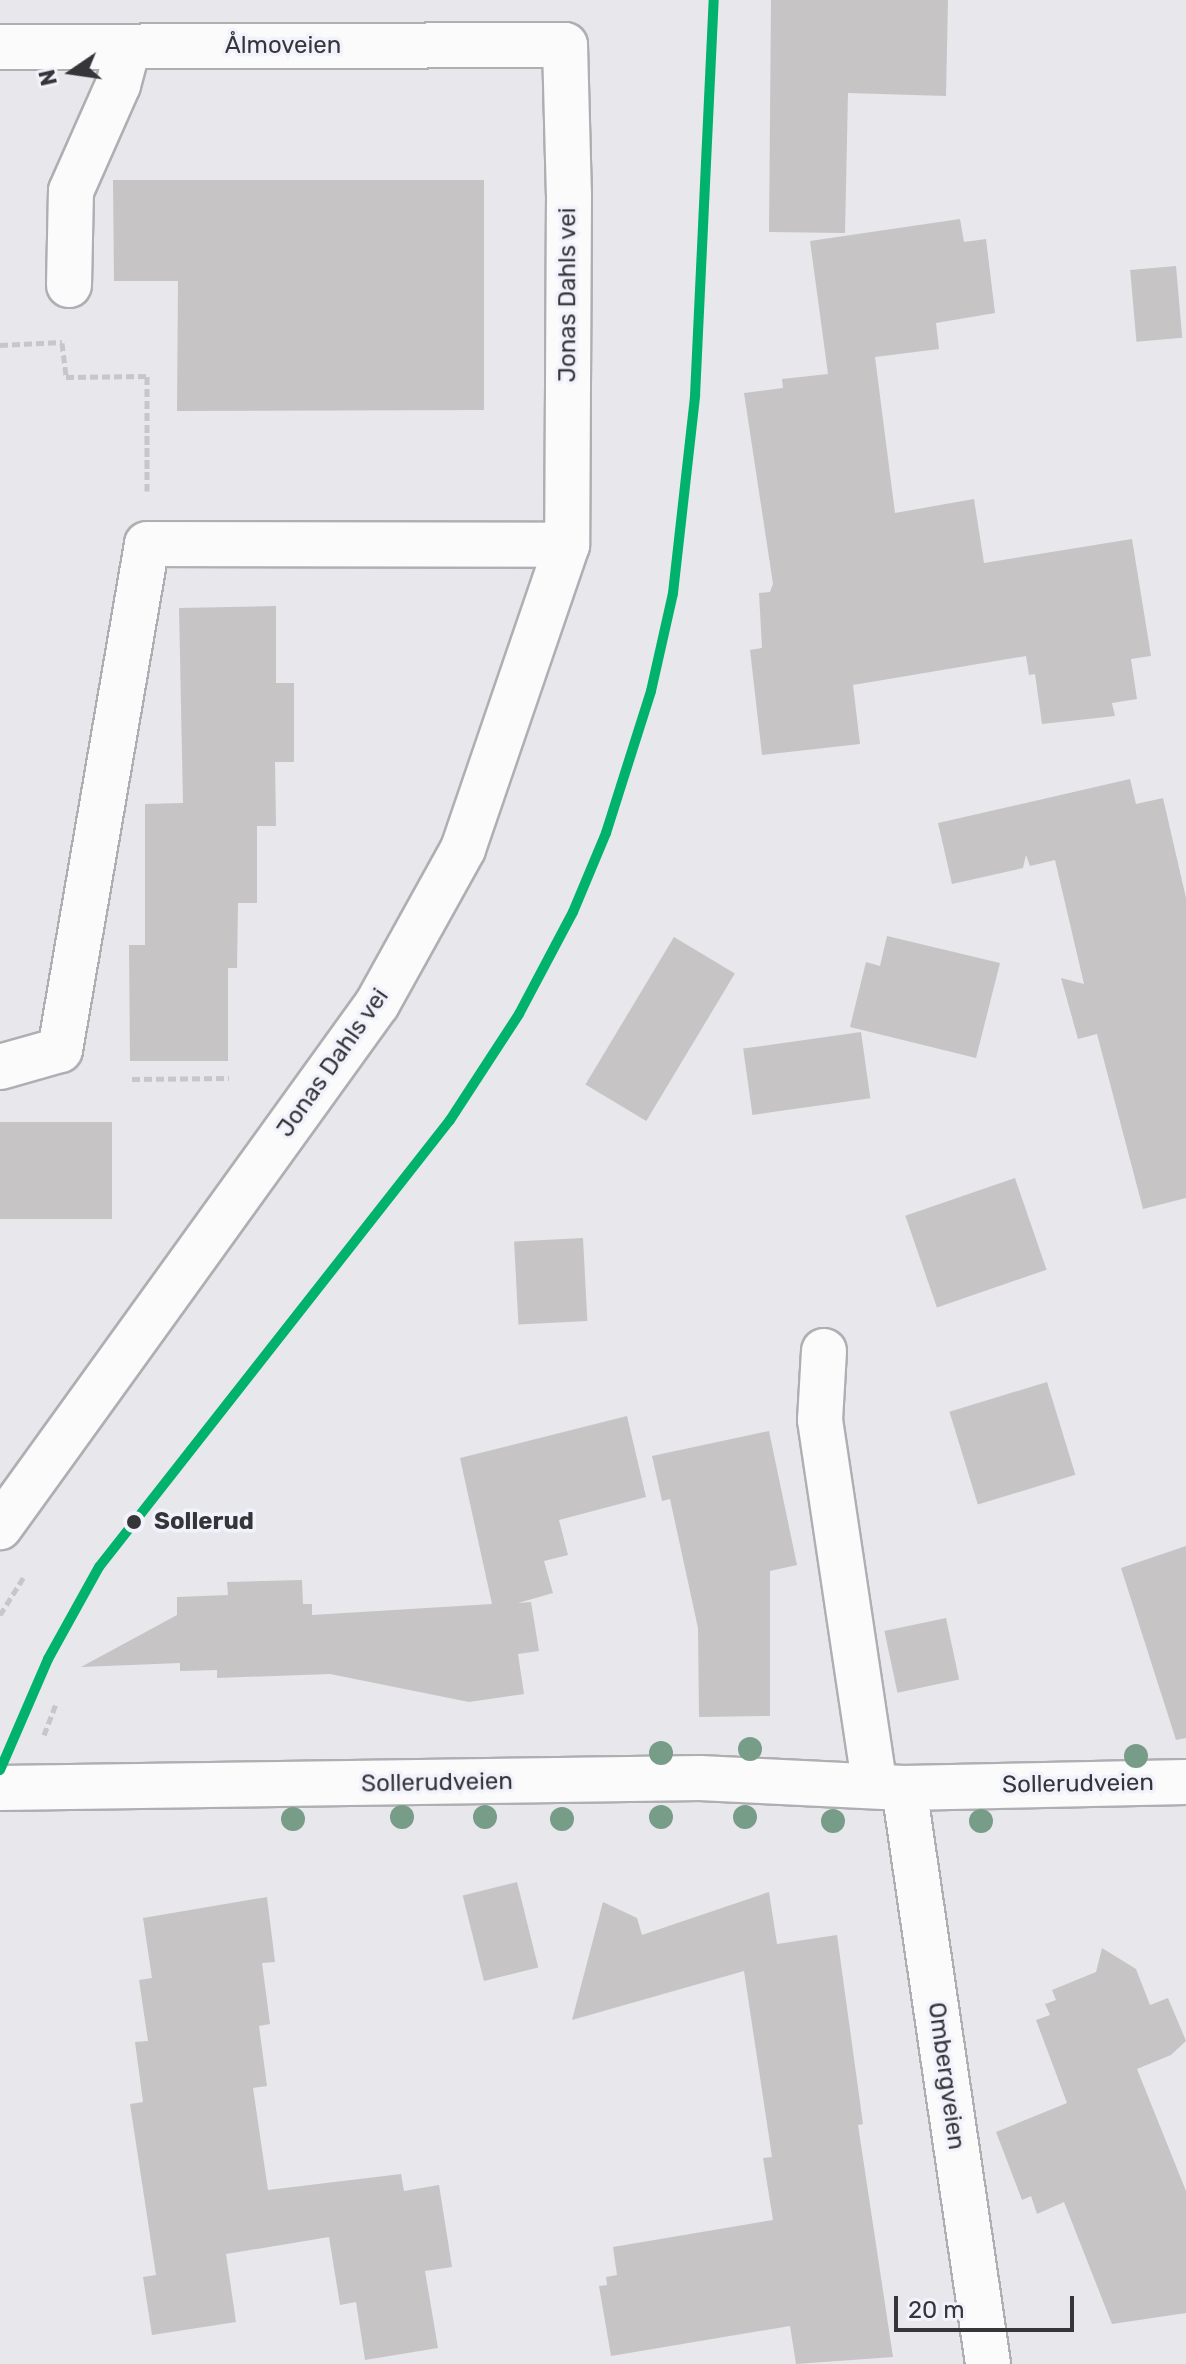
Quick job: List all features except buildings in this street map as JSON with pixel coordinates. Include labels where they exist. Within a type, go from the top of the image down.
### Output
[{"type":"street","name":"Ålmoveien","points":[[0,47],[565,45]]},
{"type":"street","name":"Jonas Dahls vei","points":[[0,1527],[377,1004],[463,849],[567,545],[565,45]]},
{"type":"street","points":[[69,285],[71,191],[118,85],[128,47]]},
{"type":"street","points":[[0,1067],[60,1050],[147,544],[567,545]]},
{"type":"street","points":[[824,1351],[820,1420],[889,1787]]},
{"type":"street","name":"Sollerudveien","points":[[0,1788],[700,1778],[889,1787],[1186,1782]]},
{"type":"street","name":"Ombergveien","points":[[889,1787],[988,2364]]},
{"type":"path","points":[[62,343],[66,377],[147,376],[147,544]]},
{"type":"path","points":[[132,1079],[229,1078]]},
{"type":"path","points":[[0,1615],[29,1570]]},
{"type":"transit line","points":[[0,1770],[48,1659],[99,1567],[450,1120],[519,1014],[573,912],[606,833],[651,691],[673,593],[695,396],[714,0]]},
{"type":"place","name":"Sollerud","points":[[134,1522]]}]
